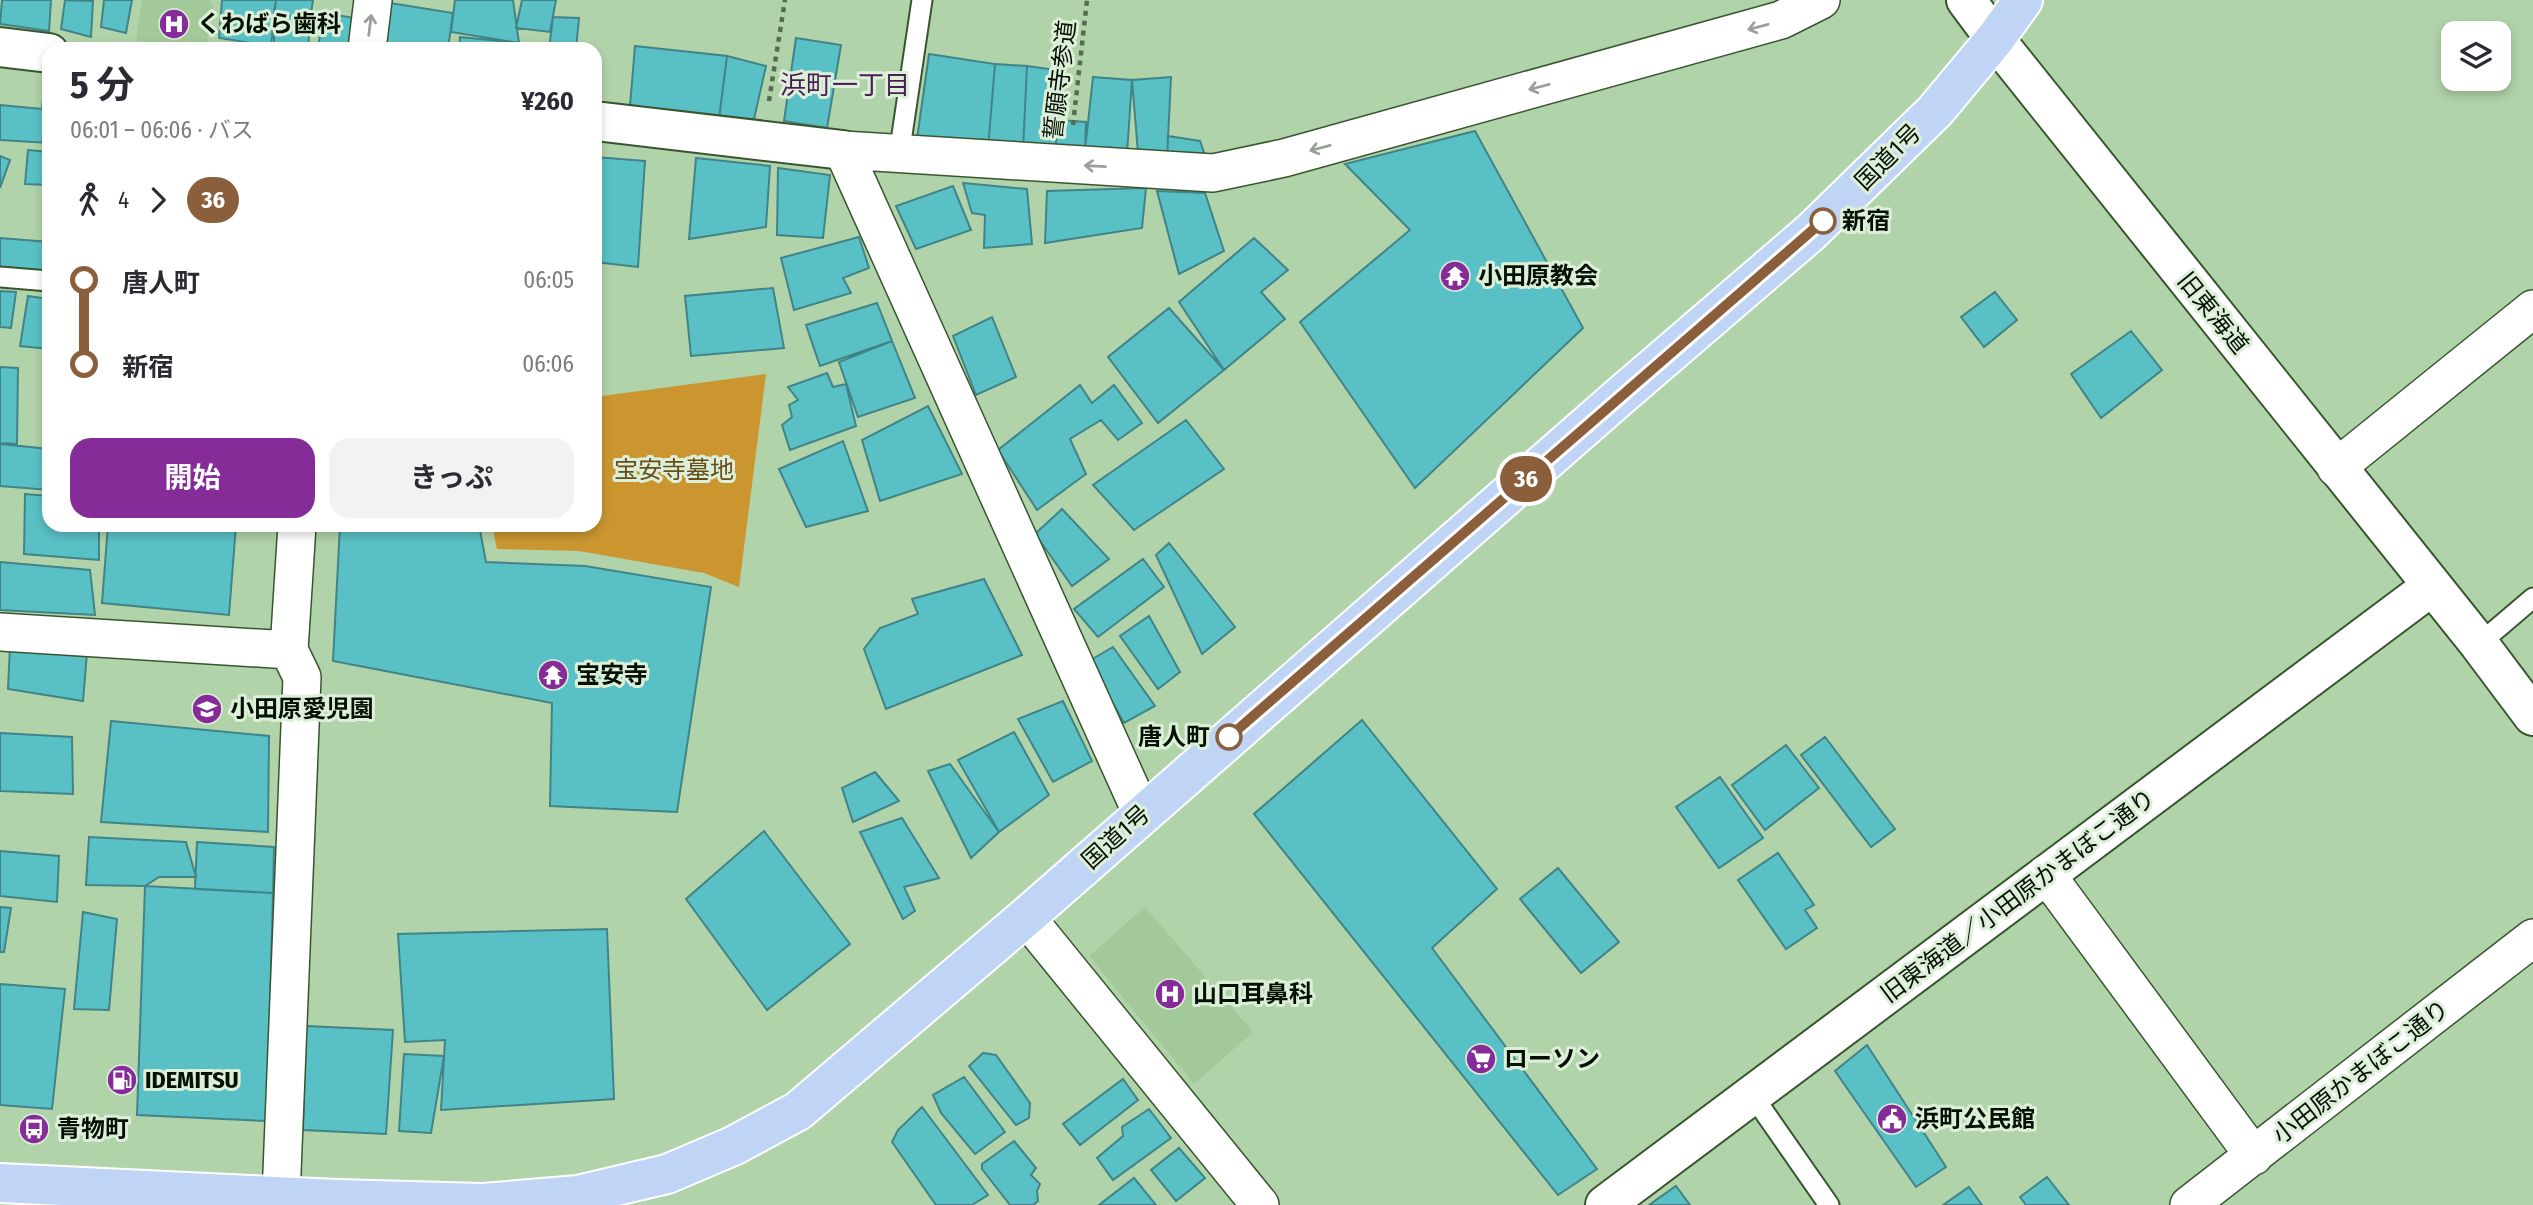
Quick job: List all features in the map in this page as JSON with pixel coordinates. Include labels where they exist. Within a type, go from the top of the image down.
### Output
[{"type":"highway","name":"国道1号","points":[[0,1183],[337,1202],[482,1203],[578,1195],[667,1174],[733,1146],[798,1111],[1026,917],[1811,232],[1935,111],[2023,0]]},
{"type":"street","points":[[368,42],[373,0]]},
{"type":"street","points":[[602,122],[900,155],[1213,173],[1272,160],[1781,20],[1821,0]]},
{"type":"street","name":"旧東海道","points":[[1966,0],[1994,39],[2479,644],[2533,716]]},
{"type":"street","points":[[0,47],[42,52]]},
{"type":"street","points":[[843,150],[1142,814]]},
{"type":"street","points":[[2336,468],[2533,309]]},
{"type":"street","points":[[281,1197],[302,677],[289,650],[297,532]]},
{"type":"street","name":"旧東海道／小田原かまぼこ通り","points":[[1605,1205],[2432,586]]},
{"type":"street","points":[[0,632],[289,650]]},
{"type":"street","points":[[2046,874],[2254,1156]]},
{"type":"street","points":[[1026,917],[1260,1205]]},
{"type":"street","name":"小田原かまぼこ通り","points":[[2189,1205],[2533,938]]},
{"type":"lane","points":[[900,155],[922,0]]},
{"type":"lane","points":[[0,277],[42,280]]},
{"type":"lane","points":[[2479,644],[2533,598]]},
{"type":"lane","points":[[1753,1096],[1829,1205]]},
{"type":"path","points":[[763,140],[785,0]]},
{"type":"path","name":"誓願寺参道","points":[[1068,164],[1087,0]]},
{"type":"shaded area","name":"くわばら歯科","points":[[142,0],[210,0],[213,7],[207,42],[136,41]]},
{"type":"shaded area","name":"山口耳鼻科","points":[[1145,907],[1253,1032],[1194,1084],[1089,956]]},
{"type":"green space","name":"宝安寺墓地","points":[[766,374],[739,587],[704,573],[579,551],[497,549],[493,532],[602,532],[602,396]]},
{"type":"building","points":[[2,0],[51,0],[49,31],[0,24]]},
{"type":"building","points":[[65,0],[93,1],[91,37],[61,29]]},
{"type":"building","points":[[104,0],[132,0],[126,33],[101,27]]},
{"type":"building","points":[[222,0],[276,0],[271,42],[219,38]]},
{"type":"building","points":[[276,0],[313,0],[310,20],[274,12]]},
{"type":"building","points":[[455,0],[513,0],[519,42],[451,32]]},
{"type":"building","points":[[522,0],[556,0],[550,32],[516,28]]},
{"type":"building","points":[[390,3],[453,13],[449,42],[386,42]]},
{"type":"building","points":[[274,12],[310,20],[308,42],[274,42]]},
{"type":"building","points":[[323,13],[355,18],[352,42],[319,42]]},
{"type":"building","points":[[553,17],[579,18],[577,42],[550,42]]},
{"type":"building","points":[[460,37],[509,42],[460,42]]},
{"type":"building","points":[[796,38],[841,45],[827,128],[784,121]]},
{"type":"building","points":[[635,46],[727,56],[719,119],[630,106]]},
{"type":"building","points":[[929,54],[995,64],[988,149],[917,139]]},
{"type":"building","points":[[727,56],[766,66],[754,119],[719,119]]},
{"type":"building","points":[[995,64],[1027,66],[1023,150],[988,149]]},
{"type":"building","points":[[1027,66],[1064,71],[1055,151],[1023,150]]},
{"type":"building","points":[[1093,77],[1132,80],[1127,154],[1085,150]]},
{"type":"building","points":[[1171,77],[1167,159],[1138,153],[1132,80]]},
{"type":"building","points":[[0,105],[42,109],[42,143],[0,140]]},
{"type":"building","points":[[1058,120],[1086,122],[1085,150],[1055,151]]},
{"type":"building","name":"小田原教会","points":[[1475,131],[1583,328],[1415,488],[1300,322],[1410,230],[1345,164]]},
{"type":"building","points":[[1168,136],[1200,141],[1207,161],[1167,159]]},
{"type":"building","points":[[28,150],[42,151],[42,185],[25,184]]},
{"type":"building","points":[[0,156],[10,160],[0,188]]},
{"type":"building","points":[[602,158],[645,161],[638,267],[602,263]]},
{"type":"building","points":[[696,158],[770,166],[766,227],[689,239]]},
{"type":"building","points":[[778,168],[830,175],[823,238],[777,235]]},
{"type":"building","points":[[963,183],[1027,189],[1032,244],[984,248],[985,215],[972,213]]},
{"type":"building","points":[[953,186],[971,230],[916,249],[896,206]]},
{"type":"building","points":[[1146,188],[1142,228],[1045,243],[1047,191]]},
{"type":"building","points":[[1157,191],[1205,193],[1224,251],[1179,274]]},
{"type":"building","points":[[859,237],[869,268],[843,278],[851,293],[794,310],[781,258]]},
{"type":"building","points":[[0,238],[42,241],[42,270],[0,267]]},
{"type":"building","points":[[1254,238],[1288,270],[1261,292],[1285,319],[1224,370],[1179,302]]},
{"type":"building","points":[[773,288],[784,348],[691,356],[685,296]]},
{"type":"building","points":[[0,291],[16,292],[11,328],[0,327]]},
{"type":"building","points":[[1995,292],[2017,320],[1984,347],[1961,317]]},
{"type":"building","points":[[28,296],[42,298],[42,348],[20,346]]},
{"type":"building","points":[[877,303],[892,341],[820,366],[806,325]]},
{"type":"building","points":[[1169,308],[1224,370],[1158,423],[1108,357]]},
{"type":"building","points":[[992,317],[1016,377],[976,395],[953,336]]},
{"type":"building","points":[[2131,331],[2162,370],[2101,418],[2071,374]]},
{"type":"building","points":[[892,341],[915,398],[858,417],[839,362]]},
{"type":"building","points":[[0,367],[18,368],[17,444],[0,443]]},
{"type":"building","points":[[827,373],[833,387],[846,384],[856,426],[790,450],[782,425],[792,417],[789,405],[798,400],[788,387]]},
{"type":"building","points":[[1080,385],[1092,403],[1114,385],[1142,423],[1118,440],[1101,420],[1070,439],[1086,474],[1037,510],[998,450]]},
{"type":"building","points":[[928,406],[962,474],[880,501],[862,440]]},
{"type":"building","points":[[1186,420],[1224,469],[1134,530],[1093,485]]},
{"type":"building","points":[[843,441],[868,511],[806,527],[779,469]]},
{"type":"building","points":[[0,444],[42,448],[42,489],[0,486]]},
{"type":"building","points":[[25,494],[42,495],[42,532],[99,532],[99,560],[24,554]]},
{"type":"building","points":[[1062,509],[1109,559],[1072,586],[1035,534]]},
{"type":"building","points":[[107,532],[235,532],[229,615],[102,603]]},
{"type":"building","name":"宝安寺","points":[[340,532],[480,532],[486,562],[585,566],[711,587],[677,812],[550,806],[552,703],[333,661]]},
{"type":"building","points":[[1169,543],[1235,627],[1202,654],[1156,555]]},
{"type":"building","points":[[1143,559],[1164,587],[1098,637],[1074,609]]},
{"type":"building","points":[[0,562],[90,570],[95,615],[0,610]]},
{"type":"building","points":[[984,579],[1022,655],[886,709],[864,649],[880,628],[918,614],[912,599]]},
{"type":"building","points":[[1149,616],[1180,672],[1158,689],[1120,636]]},
{"type":"building","points":[[10,646],[87,653],[83,701],[8,689]]},
{"type":"building","points":[[1113,647],[1155,706],[1124,723],[1089,661]]},
{"type":"building","points":[[1063,701],[1092,761],[1053,782],[1018,719]]},
{"type":"building","name":"ローソン","points":[[1362,720],[1497,889],[1432,948],[1597,1169],[1558,1195],[1254,814]]},
{"type":"building","points":[[111,721],[269,736],[268,832],[101,822]]},
{"type":"building","points":[[1014,732],[1049,795],[999,832],[958,760]]},
{"type":"building","points":[[0,733],[72,737],[73,794],[0,791]]},
{"type":"building","points":[[1825,737],[1895,829],[1871,847],[1801,755]]},
{"type":"building","points":[[1786,745],[1819,788],[1765,830],[1732,785]]},
{"type":"building","points":[[950,764],[999,832],[971,858],[928,771]]},
{"type":"building","points":[[875,772],[899,801],[853,822],[842,788]]},
{"type":"building","points":[[1720,777],[1763,838],[1719,868],[1676,807]]},
{"type":"building","points":[[902,818],[939,878],[904,887],[915,911],[903,919],[860,832]]},
{"type":"building","points":[[764,831],[850,944],[767,1010],[686,899]]},
{"type":"building","points":[[89,837],[186,842],[196,877],[159,877],[145,886],[86,885]]},
{"type":"building","points":[[197,842],[274,847],[273,893],[195,889]]},
{"type":"building","points":[[0,851],[59,856],[57,902],[0,896]]},
{"type":"building","points":[[1778,853],[1814,905],[1805,910],[1817,928],[1786,949],[1738,880]]},
{"type":"building","points":[[1558,868],[1619,942],[1581,973],[1520,899]]},
{"type":"building","points":[[145,886],[273,893],[267,1121],[137,1115]]},
{"type":"building","points":[[0,907],[11,908],[4,952],[0,952]]},
{"type":"building","points":[[83,912],[117,919],[109,1010],[74,1009]]},
{"type":"building","points":[[607,929],[614,1099],[441,1110],[445,1040],[405,1042],[398,934]]},
{"type":"building","points":[[0,984],[65,989],[52,1109],[0,1105]]},
{"type":"building","points":[[306,1026],[393,1030],[386,1134],[303,1130]]},
{"type":"building","name":"浜町公民館","points":[[1867,1045],[1946,1167],[1916,1187],[1835,1071]]},
{"type":"building","points":[[983,1053],[996,1055],[1030,1103],[1029,1118],[1016,1125],[969,1066]]},
{"type":"building","points":[[404,1054],[444,1056],[431,1133],[399,1131]]},
{"type":"building","points":[[964,1077],[1005,1132],[975,1154],[941,1113],[933,1095]]},
{"type":"building","points":[[1123,1079],[1138,1100],[1080,1145],[1063,1124]]},
{"type":"building","points":[[922,1107],[988,1195],[972,1205],[936,1205],[892,1142],[898,1130]]},
{"type":"building","points":[[1149,1109],[1171,1138],[1113,1180],[1097,1158],[1123,1136],[1122,1127]]},
{"type":"building","points":[[1014,1141],[1036,1168],[1031,1175],[1040,1184],[1037,1191],[1038,1201],[1033,1205],[1010,1205],[982,1169],[982,1164]]},
{"type":"building","points":[[1179,1148],[1205,1178],[1176,1201],[1151,1170]]},
{"type":"building","points":[[2047,1177],[2069,1205],[2026,1205],[2020,1197]]},
{"type":"building","points":[[1134,1178],[1156,1205],[1099,1205]]},
{"type":"building","points":[[1676,1186],[1690,1205],[1649,1205]]},
{"type":"building","points":[[1969,1187],[1982,1205],[1943,1205]]},
{"type":"bus line","name":"36","points":[[1229,737],[1823,221]]},
{"type":"place","name":"くわばら歯科","points":[[174,24]]},
{"type":"place","name":"新宿","points":[[1823,221]]},
{"type":"place","name":"小田原教会","points":[[1455,276]]},
{"type":"place","name":"宝安寺","points":[[553,675]]},
{"type":"place","name":"小田原愛児園","points":[[207,709]]},
{"type":"place","name":"唐人町","points":[[1229,737]]},
{"type":"place","name":"山口耳鼻科","points":[[1170,994]]},
{"type":"place","name":"ローソン","points":[[1481,1059]]},
{"type":"place","name":"IDEMITSU","points":[[122,1080]]},
{"type":"place","name":"浜町公民館","points":[[1892,1119]]},
{"type":"place","name":"青物町","points":[[34,1129]]},
{"type":"district","name":"浜町一丁目","points":[[845,85]]}]
